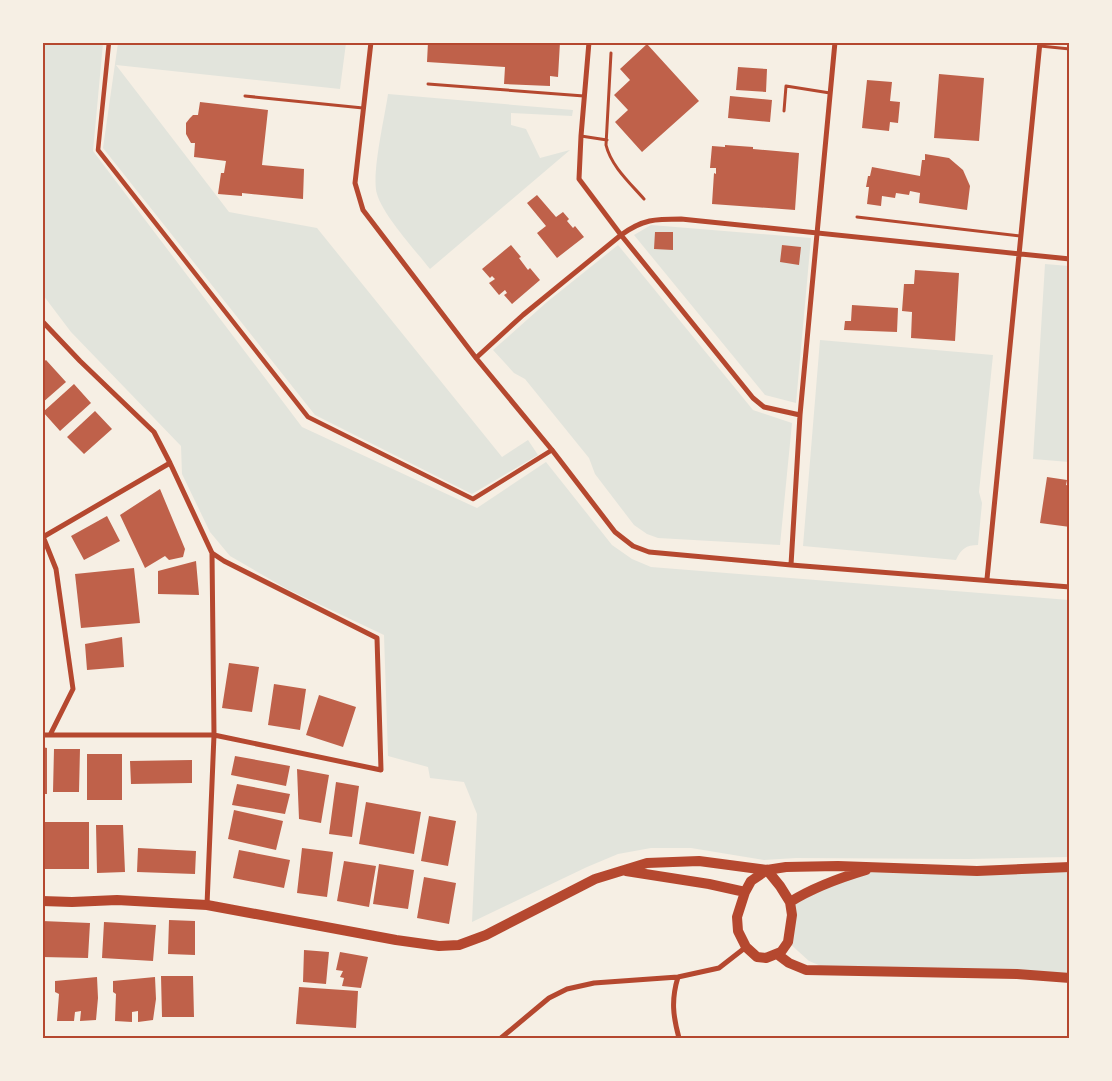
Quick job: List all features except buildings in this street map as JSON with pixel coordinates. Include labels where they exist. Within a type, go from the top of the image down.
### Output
[{"type":"main road","points":[[42,901],[117,900],[207,905],[396,940],[439,946],[459,945],[486,935],[595,879],[647,863],[698,862],[767,870],[786,867],[838,866],[977,871],[1070,867]]},
{"type":"main road","points":[[790,902],[805,892],[828,882],[874,867]]},
{"type":"main road","points":[[767,870],[790,902],[792,915],[788,942],[781,952],[766,958],[757,957],[746,947],[738,931],[737,918],[745,892],[751,882],[767,870]]},
{"type":"main road","points":[[622,871],[709,884],[745,892]]},
{"type":"main road","points":[[777,954],[788,963],[806,970],[1017,974],[1070,978]]},
{"type":"street","points":[[109,42],[98,150],[308,417],[473,499],[552,450]]},
{"type":"street","points":[[371,42],[355,183],[363,210],[476,358],[552,450],[615,532],[633,546],[649,552],[1070,587]]},
{"type":"street","points":[[589,42],[580,136],[579,179],[621,235],[753,398],[764,407],[800,415]]},
{"type":"street","points":[[791,565],[800,415],[835,42]]},
{"type":"street","points":[[987,579],[1040,44]]},
{"type":"street","points":[[476,358],[522,315],[634,225],[660,219],[681,219],[1070,259]]},
{"type":"street","points":[[42,321],[154,432],[212,553],[214,735],[207,905]]},
{"type":"street","points":[[50,735],[73,689],[56,569],[43,536],[170,463]]},
{"type":"street","points":[[42,735],[214,735],[381,770],[377,638],[224,561],[212,553]]},
{"type":"street","points":[[501,1038],[549,998],[567,989],[594,983],[678,978],[720,968],[746,947]]},
{"type":"street","points":[[678,978],[673,1008],[679,1038]]},
{"type":"lane","points":[[1040,44],[1070,50]]},
{"type":"lane","points":[[611,52],[608,154],[644,199]]},
{"type":"lane","points":[[428,84],[584,96]]},
{"type":"lane","points":[[784,111],[786,86],[831,93]]},
{"type":"lane","points":[[245,96],[363,108]]},
{"type":"lane","points":[[580,136],[607,140]]},
{"type":"lane","points":[[857,216],[1021,236]]},
{"type":"shaded area","points":[[43,42],[103,43],[93,151],[302,427],[477,508],[546,462],[612,545],[632,559],[651,567],[1069,600],[1069,857],[968,859],[796,858],[764,860],[691,848],[651,848],[618,854],[472,922],[477,814],[464,782],[430,778],[428,767],[388,756],[384,635],[287,589],[230,556],[210,532],[182,474],[181,446],[71,332],[43,295]]},
{"type":"shaded area","points":[[118,43],[346,43],[340,89],[116,65],[229,212],[317,228],[502,457],[528,440],[538,455],[472,494],[315,415],[103,148]]},
{"type":"shaded area","points":[[388,94],[573,110],[572,116],[511,113],[511,125],[526,129],[540,158],[570,150],[430,269],[392,222],[377,194],[377,160]]},
{"type":"shaded area","points":[[651,225],[811,238],[796,403],[765,395],[634,235]]},
{"type":"shaded area","points":[[618,245],[753,410],[792,423],[780,545],[658,538],[647,534],[634,525],[595,474],[589,458],[525,379],[514,373],[493,350],[547,302]]},
{"type":"shaded area","points":[[1045,264],[1069,266],[1069,462],[1033,459]]},
{"type":"shaded area","points":[[820,340],[993,355],[979,492],[982,503],[978,545],[964,548],[956,560],[803,546]]},
{"type":"shaded area","points":[[874,867],[1069,867],[1069,978],[833,971],[809,961],[788,942],[790,902]]}]
